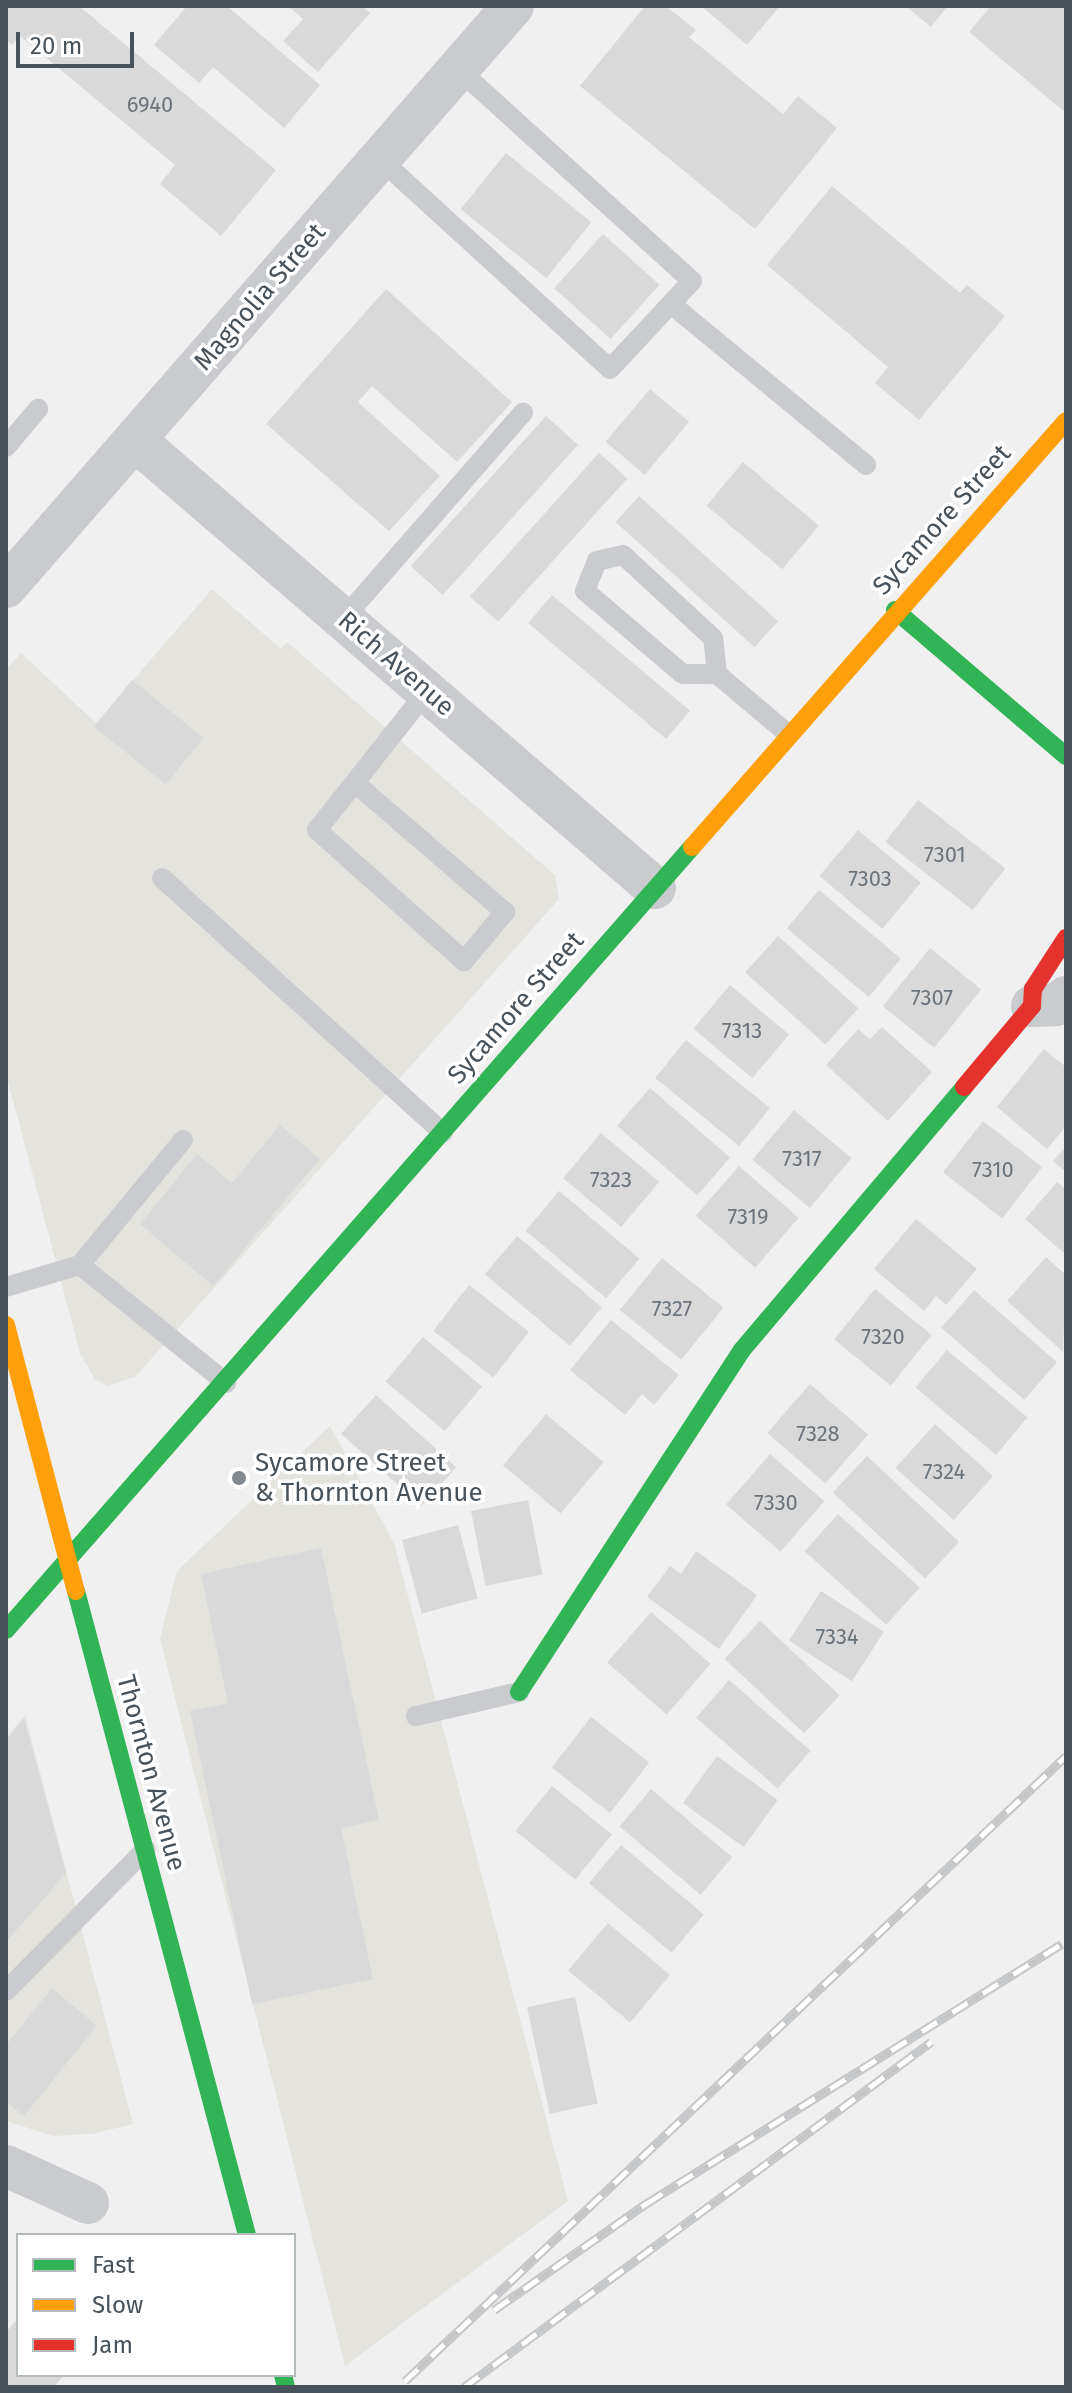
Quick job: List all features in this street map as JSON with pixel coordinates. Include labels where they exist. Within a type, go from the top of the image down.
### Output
[{"type":"street","name":"Magnolia Street","points":[[6,587],[513,6]]},
{"type":"street","name":"Sycamore Street","points":[[6,1630],[226,1383],[895,610],[1066,421]]},
{"type":"street","name":"Rich Avenue","points":[[136,441],[655,888]]},
{"type":"street","points":[[895,610],[1066,756]]},
{"type":"street","points":[[519,1692],[742,1350],[1049,1002],[1033,989],[1066,938]]},
{"type":"street","name":"Thornton Avenue","points":[[6,1325],[16,1407],[71,1559],[86,1636],[146,1849],[246,2233]]},
{"type":"street","points":[[6,2166],[88,2203]]},
{"type":"lane","points":[[380,159],[610,369],[692,281],[458,69]]},
{"type":"lane","points":[[671,304],[866,465]]},
{"type":"lane","points":[[6,447],[38,409]]},
{"type":"lane","points":[[343,619],[523,413]]},
{"type":"lane","points":[[717,674],[713,638],[623,555],[597,561],[585,591],[683,674],[717,674],[788,734]]},
{"type":"lane","points":[[355,783],[505,912],[464,961],[317,830],[427,691]]},
{"type":"lane","points":[[162,878],[443,1133]]},
{"type":"lane","points":[[6,1287],[80,1265],[183,1140]]},
{"type":"lane","points":[[80,1265],[226,1383]]},
{"type":"lane","points":[[416,1716],[519,1692]]},
{"type":"lane","points":[[6,1991],[146,1849]]},
{"type":"shaded area","points":[[212,589],[281,649],[287,642],[555,875],[559,899],[135,1377],[108,1386],[95,1380],[80,1353],[6,1074],[6,670],[21,653],[96,723]]},
{"type":"shaded area","points":[[330,1426],[394,1543],[568,2201],[345,2366],[160,1639],[177,1571]]},
{"type":"shaded area","points":[[25,1715],[133,2124],[92,2134],[53,2136],[6,2121],[6,1738]]},
{"type":"building","points":[[6,6],[79,6],[276,170],[221,236],[160,184],[175,165],[20,36],[12,45],[6,40]]},
{"type":"building","points":[[187,6],[227,6],[320,85],[284,128],[213,67],[199,83],[154,45]]},
{"type":"building","points":[[288,6],[362,6],[370,13],[318,72],[283,41],[303,19]]},
{"type":"building","points":[[645,6],[666,6],[696,30],[689,37],[783,114],[798,96],[837,128],[755,229],[580,86]]},
{"type":"building","points":[[701,6],[780,6],[747,45]]},
{"type":"building","points":[[906,6],[948,6],[931,27]]},
{"type":"building","points":[[991,6],[1066,6],[1066,113],[969,32]]},
{"type":"building","points":[[506,153],[591,222],[546,278],[461,209]]},
{"type":"building","points":[[832,186],[960,293],[967,285],[1005,316],[919,420],[875,383],[888,367],[767,265]]},
{"type":"building","points":[[603,234],[659,285],[611,339],[554,288]]},
{"type":"building","points":[[386,289],[512,402],[457,462],[372,386],[358,402],[440,476],[389,531],[266,424]]},
{"type":"building","points":[[650,389],[689,422],[645,475],[606,442]]},
{"type":"building","points":[[546,416],[578,445],[443,595],[411,566]]},
{"type":"building","points":[[599,453],[627,478],[498,622],[470,596]]},
{"type":"building","points":[[743,462],[819,526],[782,569],[706,506]]},
{"type":"building","points":[[639,496],[778,621],[755,647],[616,522]]},
{"type":"building","points":[[552,595],[690,711],[666,739],[528,623]]},
{"type":"building","points":[[132,680],[203,738],[166,785],[94,727]]},
{"type":"building","points":[[918,800],[1005,868],[973,910],[885,842]]},
{"type":"building","points":[[858,830],[921,883],[882,929],[819,876]]},
{"type":"building","points":[[819,890],[901,959],[869,997],[787,928]]},
{"type":"building","points":[[778,936],[858,1008],[825,1045],[745,972]]},
{"type":"building","points":[[930,948],[981,990],[934,1048],[883,1006]]},
{"type":"building","points":[[730,985],[789,1034],[752,1078],[693,1029]]},
{"type":"building","points":[[882,1027],[932,1072],[888,1121],[826,1065],[858,1029],[870,1039]]},
{"type":"building","points":[[686,1040],[770,1108],[739,1146],[655,1078]]},
{"type":"building","points":[[1044,1049],[1066,1067],[1066,1126],[1047,1149],[997,1107]]},
{"type":"building","points":[[650,1088],[730,1158],[697,1195],[617,1126]]},
{"type":"building","points":[[794,1110],[851,1158],[810,1208],[752,1160]]},
{"type":"building","points":[[983,1121],[1042,1167],[1002,1218],[943,1172]]},
{"type":"building","points":[[280,1125],[320,1159],[213,1286],[140,1224],[197,1154],[232,1183]]},
{"type":"building","points":[[601,1133],[659,1182],[621,1227],[563,1178]]},
{"type":"building","points":[[1066,1147],[1066,1172],[1053,1161]]},
{"type":"building","points":[[739,1166],[799,1218],[755,1268],[696,1216]]},
{"type":"building","points":[[1057,1182],[1066,1190],[1066,1255],[1025,1219]]},
{"type":"building","points":[[559,1191],[639,1258],[606,1298],[526,1231]]},
{"type":"building","points":[[916,1219],[977,1269],[946,1305],[936,1296],[924,1311],[874,1269]]},
{"type":"building","points":[[517,1236],[602,1307],[570,1346],[485,1274]]},
{"type":"building","points":[[1046,1257],[1066,1275],[1063,1352],[1007,1301]]},
{"type":"building","points":[[662,1258],[723,1308],[681,1360],[620,1310]]},
{"type":"building","points":[[469,1285],[529,1332],[493,1377],[433,1331]]},
{"type":"building","points":[[875,1289],[932,1335],[891,1385],[834,1340]]},
{"type":"building","points":[[974,1290],[1057,1362],[1024,1400],[941,1328]]},
{"type":"building","points":[[611,1320],[679,1375],[654,1405],[642,1394],[625,1415],[570,1370]]},
{"type":"building","points":[[423,1337],[482,1386],[445,1431],[386,1381]]},
{"type":"building","points":[[947,1350],[1027,1417],[996,1455],[916,1388]]},
{"type":"building","points":[[810,1384],[868,1435],[825,1484],[767,1433]]},
{"type":"building","points":[[376,1395],[456,1467],[421,1506],[341,1434]]},
{"type":"building","points":[[546,1414],[603,1462],[560,1514],[503,1465]]},
{"type":"building","points":[[935,1424],[993,1476],[953,1520],[896,1468]]},
{"type":"building","points":[[770,1454],[824,1501],[780,1552],[726,1505]]},
{"type":"building","points":[[867,1456],[959,1542],[925,1578],[833,1493]]},
{"type":"building","points":[[528,1500],[543,1575],[486,1586],[471,1511]]},
{"type":"building","points":[[838,1514],[920,1588],[886,1625],[805,1551]]},
{"type":"building","points":[[458,1525],[478,1598],[422,1613],[402,1540]]},
{"type":"building","points":[[321,1548],[379,1820],[341,1828],[373,1979],[252,2004],[190,1711],[228,1703],[201,1574]]},
{"type":"building","points":[[696,1551],[757,1595],[719,1649],[647,1597],[670,1566],[681,1574]]},
{"type":"building","points":[[821,1591],[884,1632],[852,1681],[789,1640]]},
{"type":"building","points":[[651,1612],[711,1664],[667,1714],[607,1663]]},
{"type":"building","points":[[760,1621],[840,1695],[804,1733],[725,1659]]},
{"type":"building","points":[[729,1680],[811,1751],[778,1789],[696,1718]]},
{"type":"building","points":[[591,1717],[649,1763],[610,1813],[552,1767]]},
{"type":"building","points":[[24,1719],[66,1873],[6,1942],[6,1740]]},
{"type":"building","points":[[717,1756],[778,1800],[744,1847],[683,1803]]},
{"type":"building","points":[[552,1786],[612,1834],[575,1880],[515,1831]]},
{"type":"building","points":[[651,1789],[732,1857],[701,1895],[620,1827]]},
{"type":"building","points":[[621,1845],[704,1914],[672,1953],[589,1883]]},
{"type":"building","points":[[608,1923],[670,1975],[630,2023],[568,1970]]},
{"type":"building","points":[[52,1988],[97,2026],[24,2116],[6,2102],[6,2045]]},
{"type":"building","points":[[575,1997],[598,2104],[550,2114],[527,2007]]},
{"type":"building","points":[[16,2320],[16,2377],[62,2377],[54,2387],[6,2387],[6,2332]]},
{"type":"railway","points":[[405,2381],[1066,1756]]},
{"type":"railway","points":[[494,2310],[647,2203],[1062,1944]]},
{"type":"railway","points":[[464,2387],[931,2042]]},
{"type":"traffic: fast","points":[[895,610],[1066,756]]},
{"type":"traffic: fast","points":[[6,1630],[692,847]]},
{"type":"traffic: fast","points":[[519,1692],[742,1350],[964,1087]]},
{"type":"traffic: fast","points":[[76,1591],[246,2233]]},
{"type":"traffic: fast","points":[[284,2377],[286,2387]]},
{"type":"traffic: slow","points":[[692,847],[1066,421]]},
{"type":"traffic: slow","points":[[6,1325],[76,1591]]},
{"type":"traffic: jam","points":[[964,1087],[1032,1006],[1033,989],[1066,938]]},
{"type":"place","name":"Sycamore Street & Thornton Avenue","points":[[239,1478]]}]
